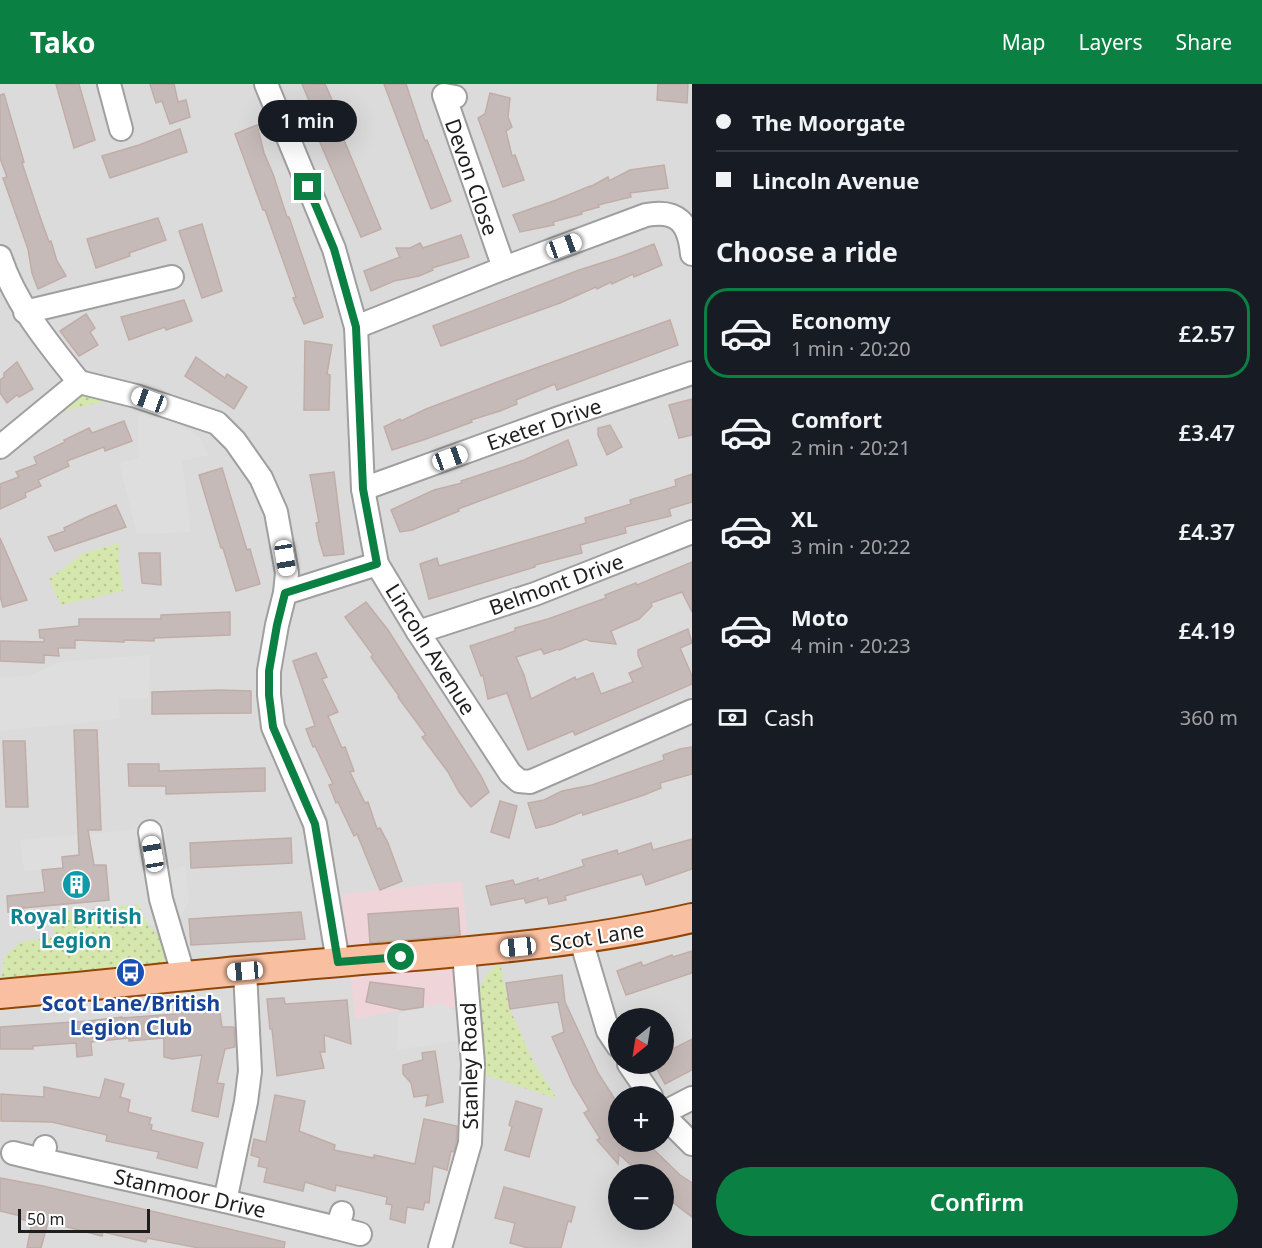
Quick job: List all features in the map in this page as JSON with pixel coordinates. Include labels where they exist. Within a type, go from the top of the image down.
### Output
[{"type":"main road","name":"Scot Lane","points":[[0,994],[338,962],[464,953],[581,940],[692,918]]},
{"type":"street","points":[[109,84],[121,129]]},
{"type":"street","name":"Lincoln Avenue","points":[[266,84],[334,249],[356,327],[363,489],[377,564],[418,632],[510,773],[519,781],[530,782],[692,711]]},
{"type":"street","name":"Devon Close","points":[[455,97],[444,96],[504,268]]},
{"type":"street","points":[[356,327],[646,215],[661,212],[676,216],[685,227],[692,254]]},
{"type":"street","points":[[0,257],[6,277],[25,312],[78,382],[136,396],[217,423],[235,441],[261,478],[276,512],[287,573],[269,671],[273,727],[315,824],[338,962]]},
{"type":"street","points":[[25,312],[172,277]]},
{"type":"street","name":"Exeter Drive","points":[[363,489],[692,373]]},
{"type":"street","points":[[0,447],[78,382]]},
{"type":"street","name":"Belmont Drive","points":[[418,632],[535,594],[692,532]]},
{"type":"street","points":[[285,593],[377,564]]},
{"type":"street","points":[[150,832],[161,899],[184,977]]},
{"type":"street","points":[[581,940],[608,1031]]},
{"type":"street","name":"Stanley Road","points":[[440,1248],[470,1143],[473,1064],[464,953]]},
{"type":"street","points":[[225,1201],[246,1102],[250,1071],[245,971]]},
{"type":"street","points":[[674,1108],[692,1098]]},
{"type":"street","points":[[674,1125],[692,1144]]},
{"type":"street","name":"Stanmoor Drive","points":[[13,1153],[43,1153],[225,1201],[340,1221],[360,1234]]},
{"type":"shaded area","points":[[0,84],[692,84],[692,1248],[0,1248]]},
{"type":"shaded area","points":[[152,406],[199,437],[209,455],[182,461],[191,532],[137,534],[119,463],[139,458],[138,417]]},
{"type":"shaded area","points":[[150,655],[149,698],[119,699],[120,719],[0,731],[0,678],[29,676],[59,662]]},
{"type":"shaded area","points":[[164,820],[171,870],[185,866],[189,901],[180,918],[149,926],[138,904],[113,907],[109,900],[106,865],[94,865],[92,854],[62,857],[63,868],[24,871],[20,840],[127,830]]},
{"type":"shaded area","points":[[462,881],[475,1007],[403,1010],[355,1019],[342,894]]},
{"type":"shaded area","points":[[441,1004],[456,1011],[458,1041],[397,1050],[398,1016],[407,1009]]},
{"type":"green space","points":[[87,390],[115,400],[77,408],[41,420],[71,402]]},
{"type":"green space","points":[[120,543],[118,552],[123,591],[61,605],[49,579],[84,553]]},
{"type":"green space","points":[[138,904],[149,926],[163,940],[165,965],[1,978],[5,956],[21,942],[56,937],[50,914]]},
{"type":"green space","points":[[500,963],[510,1009],[533,1061],[557,1099],[486,1075],[478,997],[485,978]]},
{"type":"building","points":[[56,84],[79,84],[95,140],[74,148]]},
{"type":"building","points":[[150,84],[174,84],[178,102],[186,100],[190,117],[170,124],[162,101],[156,103]]},
{"type":"building","points":[[302,84],[325,84],[336,109],[332,111],[381,229],[361,237],[318,138],[324,136]]},
{"type":"building","points":[[384,84],[406,84],[425,141],[427,140],[451,201],[431,209]]},
{"type":"building","points":[[658,84],[688,84],[687,103],[657,100]]},
{"type":"building","points":[[490,93],[510,98],[508,117],[512,127],[506,131],[512,156],[515,155],[524,180],[503,187],[478,118],[485,114]]},
{"type":"building","points":[[4,94],[24,162],[22,163],[38,211],[57,261],[66,276],[38,289],[32,273],[28,249],[3,178],[7,177],[0,158],[0,95]]},
{"type":"building","points":[[257,125],[264,153],[287,217],[289,217],[323,317],[304,324],[293,298],[296,297],[265,210],[263,210],[235,134]]},
{"type":"building","points":[[180,129],[187,152],[110,178],[102,156]]},
{"type":"building","points":[[664,165],[668,188],[630,193],[631,197],[598,205],[599,207],[581,212],[582,214],[553,222],[554,225],[520,232],[513,215],[590,187],[608,177],[609,181],[630,170]]},
{"type":"building","points":[[158,218],[166,240],[96,268],[87,239]]},
{"type":"building","points":[[202,224],[222,291],[202,298],[179,231]]},
{"type":"building","points":[[461,235],[469,257],[432,268],[433,270],[419,276],[394,281],[371,291],[364,271],[400,257],[396,248],[410,248],[420,243],[423,248]]},
{"type":"building","points":[[654,244],[662,265],[634,277],[633,274],[612,284],[611,282],[597,289],[596,287],[560,303],[441,346],[433,326]]},
{"type":"building","points":[[184,300],[192,321],[166,330],[165,327],[129,340],[121,317]]},
{"type":"building","points":[[86,314],[95,328],[90,332],[98,345],[79,356],[60,331]]},
{"type":"building","points":[[670,320],[678,345],[557,390],[555,384],[516,400],[517,404],[500,411],[392,450],[384,427],[400,419],[401,421],[426,409],[508,378]]},
{"type":"building","points":[[305,341],[332,345],[327,374],[330,375],[329,410],[304,410]]},
{"type":"building","points":[[196,357],[225,378],[227,374],[247,387],[234,409],[185,376]]},
{"type":"building","points":[[17,362],[33,389],[19,397],[17,395],[7,403],[0,393],[0,380],[4,377],[4,373]]},
{"type":"building","points":[[692,399],[692,435],[679,438],[669,405]]},
{"type":"building","points":[[124,421],[132,441],[105,451],[104,447],[67,461],[69,466],[38,480],[41,486],[25,493],[26,497],[0,509],[0,484],[19,477],[16,472],[37,464],[34,457],[89,428],[92,433]]},
{"type":"building","points":[[610,425],[622,447],[607,455],[598,435],[598,428]]},
{"type":"building","points":[[568,440],[577,465],[458,509],[459,511],[412,530],[400,532],[391,510],[434,490],[462,483],[461,481],[524,460]]},
{"type":"building","points":[[222,468],[260,584],[236,591],[199,475]]},
{"type":"building","points":[[334,472],[344,554],[324,556],[316,523],[319,522],[310,475]]},
{"type":"building","points":[[692,474],[692,502],[669,509],[671,516],[625,527],[626,533],[580,545],[582,553],[535,565],[535,567],[429,599],[420,564],[437,558],[439,566],[586,523],[585,518],[631,504],[630,500],[676,486],[675,480]]},
{"type":"building","points":[[116,505],[126,527],[55,551],[48,537],[65,531],[64,528]]},
{"type":"building","points":[[0,538],[27,600],[3,607],[0,596]]},
{"type":"building","points":[[139,553],[160,553],[161,585],[142,583]]},
{"type":"building","points":[[692,562],[692,612],[682,592],[651,603],[652,606],[639,619],[611,631],[616,644],[586,639],[544,654],[541,649],[516,657],[531,699],[575,677],[576,680],[593,673],[601,694],[633,682],[629,673],[643,667],[638,650],[688,629],[692,643],[680,648],[692,676],[692,684],[575,735],[573,731],[528,750],[507,693],[488,699],[483,675],[481,676],[470,646],[515,631],[515,628],[606,598],[605,595],[636,583],[637,585]]},
{"type":"building","points":[[366,602],[388,630],[481,776],[489,792],[471,807],[422,737],[426,735],[371,657],[373,655],[345,617]]},
{"type":"building","points":[[230,612],[230,635],[154,638],[154,641],[124,640],[124,642],[75,640],[75,648],[58,648],[59,656],[44,655],[44,663],[0,661],[0,641],[44,642],[44,638],[40,638],[39,630],[79,626],[79,619],[161,619],[161,615]]},
{"type":"building","points":[[316,653],[327,677],[322,679],[338,712],[328,716],[342,748],[345,747],[354,771],[350,772],[365,803],[368,802],[377,829],[380,828],[388,843],[402,881],[380,890],[357,834],[354,836],[338,802],[336,803],[329,785],[333,784],[306,729],[315,726],[293,661]]},
{"type":"building","points":[[251,691],[251,713],[152,714],[152,692]]},
{"type":"building","points":[[74,730],[97,730],[101,830],[88,830],[94,865],[106,865],[109,900],[23,908],[24,913],[8,912],[7,896],[45,892],[42,870],[63,868],[62,857],[79,855]]},
{"type":"building","points":[[3,741],[25,741],[28,807],[6,807]]},
{"type":"building","points":[[692,747],[692,774],[660,783],[661,788],[644,795],[583,815],[582,812],[553,824],[536,828],[528,803],[544,800],[562,791],[592,785],[664,760],[663,755]]},
{"type":"building","points":[[128,764],[159,764],[159,771],[265,768],[265,791],[166,794],[166,786],[129,786]]},
{"type":"building","points":[[500,801],[517,806],[509,838],[491,832]]},
{"type":"building","points":[[291,838],[292,863],[191,868],[190,843]]},
{"type":"building","points":[[692,839],[692,869],[646,885],[642,874],[565,896],[566,900],[549,904],[547,897],[526,903],[524,898],[491,905],[486,886],[513,880],[515,885],[538,878],[538,881],[584,866],[582,860],[617,850],[618,854],[651,843],[653,850]]},
{"type":"building","points":[[458,908],[460,935],[370,943],[368,914]]},
{"type":"building","points":[[301,912],[305,939],[191,945],[189,919]]},
{"type":"building","points":[[692,951],[692,973],[626,995],[617,971],[641,962],[643,966],[672,955],[673,957]]},
{"type":"building","points":[[562,975],[565,1002],[598,1073],[608,1088],[608,1152],[656,1152],[669,1164],[630,1164],[619,1154],[618,1164],[597,1140],[600,1138],[584,1113],[589,1110],[573,1084],[552,1037],[564,1032],[558,1002],[510,1009],[506,983]]},
{"type":"building","points":[[370,982],[424,989],[423,1007],[403,1010],[366,1002]]},
{"type":"building","points":[[284,998],[285,1004],[347,1000],[351,1044],[324,1035],[325,1052],[320,1052],[324,1068],[277,1076],[267,999]]},
{"type":"building","points":[[219,1005],[222,1027],[234,1027],[235,1047],[225,1049],[217,1083],[224,1084],[218,1117],[192,1111],[202,1055],[172,1059],[164,1057],[164,1038],[129,1041],[129,1038],[91,1042],[92,1055],[77,1057],[76,1043],[33,1046],[33,1049],[0,1049],[0,1027],[176,1014],[175,1009]]},
{"type":"building","points":[[692,1039],[692,1070],[665,1084],[660,1074],[674,1074],[674,1048]]},
{"type":"building","points":[[435,1051],[443,1102],[426,1106],[428,1095],[414,1097],[411,1083],[403,1074],[403,1065],[423,1060],[422,1053]]},
{"type":"building","points":[[105,1079],[124,1084],[120,1097],[130,1100],[128,1112],[151,1118],[149,1124],[152,1125],[151,1130],[203,1143],[197,1168],[157,1158],[159,1152],[106,1141],[107,1135],[52,1122],[1,1121],[1,1094],[44,1097],[44,1087],[100,1098]]},
{"type":"building","points":[[275,1095],[305,1101],[299,1131],[335,1145],[334,1150],[374,1158],[374,1155],[415,1164],[424,1119],[457,1126],[456,1144],[454,1152],[451,1151],[447,1170],[433,1166],[429,1203],[425,1202],[423,1210],[407,1207],[405,1223],[390,1219],[392,1205],[386,1204],[387,1197],[336,1185],[335,1191],[305,1182],[303,1191],[264,1182],[267,1168],[258,1166],[260,1158],[251,1155],[254,1139],[266,1142]]},
{"type":"building","points":[[516,1101],[542,1109],[529,1157],[505,1150]]},
{"type":"building","points":[[674,1169],[692,1183],[692,1217],[674,1203]]},
{"type":"building","points":[[0,1178],[285,1242],[284,1248],[199,1248],[147,1238],[146,1242],[103,1232],[102,1236],[48,1222],[41,1248],[27,1248],[32,1222],[20,1219],[21,1216],[0,1211]]},
{"type":"building","points":[[504,1187],[575,1207],[571,1222],[568,1221],[561,1248],[528,1248],[510,1243],[515,1223],[495,1218]]},
{"type":"place","name":"Royal British Legion","points":[[76,885]]},
{"type":"place","name":"Scot Lane/British Legion Club","points":[[131,972]]},
{"type":"route","points":[[308,187],[334,249],[356,327],[363,489],[377,564],[285,593],[269,671],[269,695],[273,727],[315,824],[338,962],[401,957]]}]
